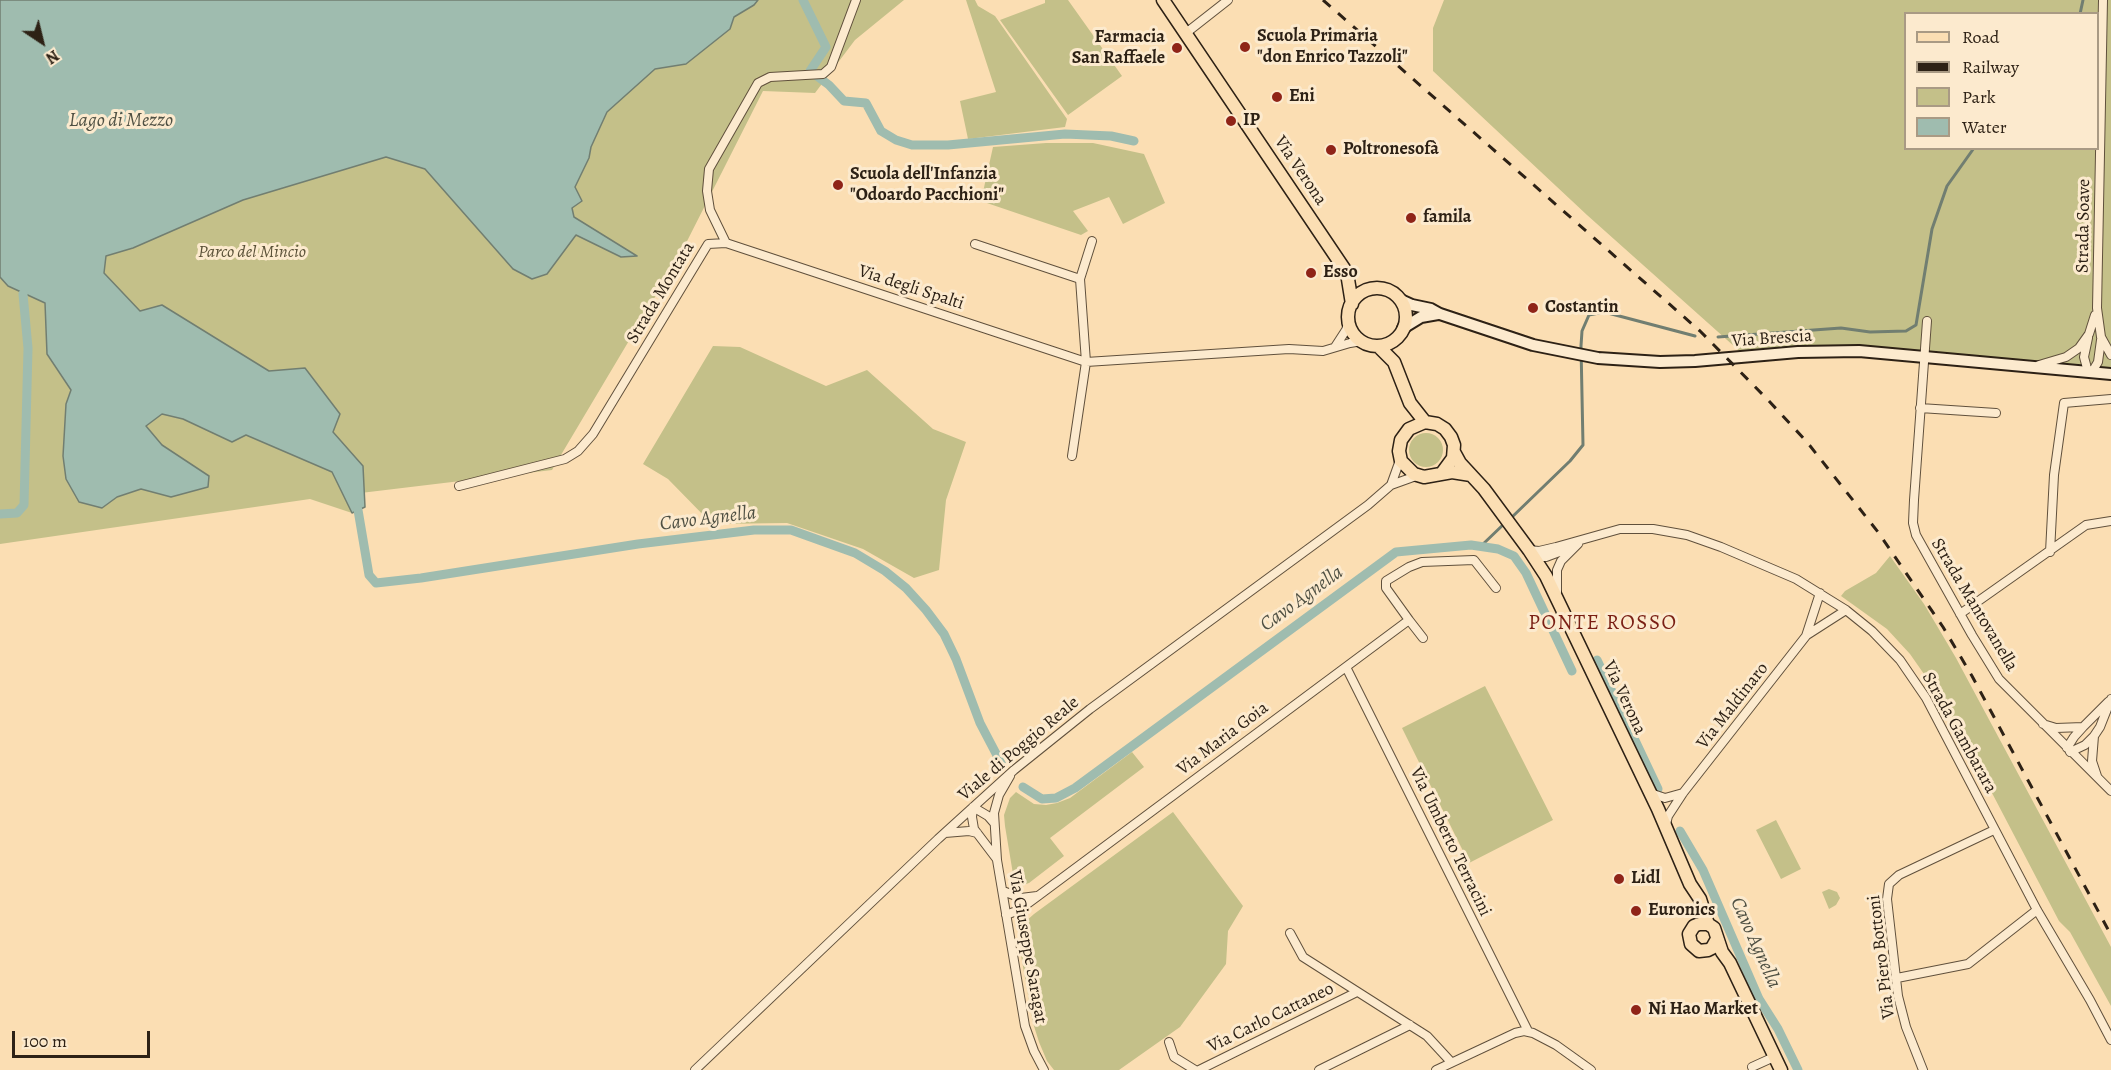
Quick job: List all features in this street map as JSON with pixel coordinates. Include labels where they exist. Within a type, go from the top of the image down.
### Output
[{"type":"main road","name":"Via Verona","points":[[1163,0],[1347,273],[1364,284],[1376,288]]},
{"type":"main road","name":"Via Verona","points":[[1347,273],[1352,304]]},
{"type":"main road","points":[[1394,362],[1406,313],[1401,300],[1393,293],[1376,288],[1366,291],[1352,304],[1349,321],[1351,329],[1362,341],[1378,346],[1394,362],[1410,403],[1425,422]]},
{"type":"main road","name":"Via Brescia","points":[[1401,300],[1533,345],[1594,357],[1660,362],[1798,352],[1859,351],[2111,374]]},
{"type":"main road","points":[[1378,346],[1388,344],[1421,317],[1440,314]]},
{"type":"main road","points":[[1409,429],[1410,403]]},
{"type":"main road","points":[[1442,473],[1454,453],[1451,437],[1437,424],[1425,422],[1409,429],[1401,440],[1399,451],[1406,468],[1424,477],[1452,472],[1472,476]]},
{"type":"main road","name":"Via Verona","points":[[1454,453],[1532,553],[1558,598],[1650,793],[1690,884],[1700,899],[1708,924],[1716,932],[1717,939],[1781,1070]]},
{"type":"main road","name":"Via Verona","points":[[1690,884],[1697,916],[1689,934],[1691,944],[1721,961],[1737,979]]},
{"type":"main road","points":[[1694,926],[1708,924]]},
{"type":"main road","points":[[1703,951],[1712,948],[1717,939]]},
{"type":"street","name":"Strada Montata","points":[[459,486],[565,459],[578,451],[593,434],[708,244],[726,243],[710,210],[707,190],[709,169],[758,83],[770,77],[823,74],[831,67],[856,0]]},
{"type":"street","points":[[1186,33],[1227,0]]},
{"type":"street","name":"Strada Soave","points":[[2097,308],[2103,0]]},
{"type":"street","points":[[1072,456],[1086,362],[1080,279],[1092,241]]},
{"type":"street","name":"Via degli Spalti","points":[[726,243],[1086,362],[1290,349],[1323,351],[1362,341]]},
{"type":"street","points":[[975,244],[1080,279]]},
{"type":"street","points":[[2090,372],[2084,357],[2097,308]]},
{"type":"street","points":[[2090,372],[2100,353],[2101,337],[2097,308]]},
{"type":"street","points":[[1335,347],[1349,321]]},
{"type":"street","name":"Strada Mantovanella","points":[[1927,321],[1913,523],[1920,545],[1999,679],[2111,791]]},
{"type":"street","points":[[2031,367],[2066,357],[2079,348],[2089,334]]},
{"type":"street","points":[[2101,337],[2111,355]]},
{"type":"street","points":[[2050,552],[2054,475],[2064,403],[2110,399]]},
{"type":"street","points":[[1920,408],[1996,413]]},
{"type":"street","name":"Viale di Poggio Reale","points":[[1391,485],[1401,458]]},
{"type":"street","name":"Viale di Poggio Reale","points":[[694,1070],[943,834],[1014,770],[1090,709],[1368,505],[1391,485],[1417,475]]},
{"type":"street","points":[[1960,614],[2086,525],[2111,522]]},
{"type":"street","name":"Strada Gambarara","points":[[1532,553],[1620,529],[1653,529],[1687,534],[1762,564],[1820,593],[1872,631],[1900,660],[1926,698],[2037,910],[2111,1040]]},
{"type":"street","name":"Strada Gambarara","points":[[1558,598],[1557,570],[1564,556],[1582,541]]},
{"type":"street","name":"Strada Gambarara","points":[[1532,553],[1546,557],[1574,547]]},
{"type":"street","points":[[1422,638],[1386,588],[1386,581],[1422,562],[1474,560],[1496,588]]},
{"type":"street","name":"Via Maldinaro","points":[[1806,636],[1820,593]]},
{"type":"street","name":"Via Maldinaro","points":[[1665,827],[1668,816],[1683,793],[1806,636],[1846,610]]},
{"type":"street","name":"Via Maria Goia","points":[[1006,915],[1018,910],[1038,896],[1409,620]]},
{"type":"street","name":"Via Umberto Terracini","points":[[1346,667],[1528,1031]]},
{"type":"street","points":[[2111,699],[2094,736],[2085,745],[2068,750],[2074,737],[2111,699]]},
{"type":"street","points":[[2042,724],[2056,728],[2083,727]]},
{"type":"street","points":[[2094,736],[2092,762],[2098,780]]},
{"type":"street","name":"Via Giuseppe Saragat","points":[[1014,770],[999,795],[994,813],[994,824],[1006,915],[1025,1026],[1044,1070]]},
{"type":"street","points":[[1650,793],[1665,798],[1683,793]]},
{"type":"street","points":[[973,807],[988,816],[994,824]]},
{"type":"street","name":"Via Giuseppe Saragat","points":[[973,807],[972,817],[977,833],[998,860]]},
{"type":"street","name":"Via Piero Bottoni","points":[[1923,1070],[1906,1028],[1898,996],[1887,903],[1889,884],[1899,875],[1994,830]]},
{"type":"street","points":[[943,834],[957,831],[977,833]]},
{"type":"street","points":[[1003,891],[1021,898],[1038,896]]},
{"type":"street","points":[[1897,978],[1968,964],[2037,910]]},
{"type":"street","points":[[1290,933],[1303,957],[1427,1036],[1451,1062]]},
{"type":"street","name":"Via Carlo Cattaneo","points":[[1197,1070],[1357,992]]},
{"type":"street","points":[[1319,1070],[1410,1025]]},
{"type":"street","points":[[1436,1070],[1515,1033],[1528,1031],[1556,1045],[1592,1070]]},
{"type":"street","points":[[1169,1042],[1174,1057],[1197,1070]]},
{"type":"street","points":[[1751,1069],[1774,1057]]},
{"type":"green space","name":"Parco del Mincio","points":[[0,0],[904,0],[855,40],[815,93],[763,91],[680,255],[552,470],[344,495],[352,513],[310,499],[0,544]]},
{"type":"green space","points":[[966,0],[975,0],[978,6],[995,16],[1067,119],[1065,127],[968,139],[960,101],[996,92]]},
{"type":"green space","points":[[1045,0],[1068,0],[1122,76],[1068,115],[1000,20],[1045,3]]},
{"type":"green space","points":[[1444,0],[2111,0],[2111,375],[1884,353],[1745,356],[1587,215],[1433,71],[1433,28]]},
{"type":"green space","points":[[1046,143],[1093,143],[1144,154],[1165,203],[1123,224],[1109,197],[1073,211],[1088,231],[1081,235],[981,201],[993,147]]},
{"type":"green space","points":[[713,346],[740,347],[826,386],[867,370],[933,429],[966,442],[946,500],[939,570],[914,578],[863,549],[787,523],[712,524],[668,479],[643,464]]},
{"type":"green space","points":[[1426,433],[1438,438],[1443,450],[1438,462],[1426,467],[1414,462],[1409,450],[1414,438]]},
{"type":"green space","points":[[1890,556],[1924,604],[1956,658],[2111,947],[2111,1006],[2070,932],[2059,921],[1947,707],[1910,654],[1887,629],[1841,596],[1845,591],[1876,573]]},
{"type":"green space","points":[[1485,686],[1553,820],[1469,863],[1402,728]]},
{"type":"green space","points":[[1132,752],[1144,767],[1050,838],[1064,856],[1029,883],[1020,886],[1016,884],[1004,815],[1010,798],[1016,792],[1034,804],[1057,803],[1070,798]]},
{"type":"green space","points":[[1173,812],[1243,906],[1228,931],[1226,964],[1180,1027],[1119,1070],[1054,1070],[1047,1061],[1033,1023],[1019,944],[1025,922]]},
{"type":"green space","points":[[1776,820],[1801,869],[1781,879],[1756,830]]},
{"type":"green space","points":[[1829,889],[1837,892],[1840,898],[1836,905],[1829,909],[1822,892]]},
{"type":"water","name":"Lago di Mezzo","points":[[0,0],[758,0],[734,17],[730,29],[686,64],[655,69],[607,112],[575,187],[582,201],[572,208],[574,217],[637,256],[621,257],[576,235],[547,274],[532,279],[513,269],[425,169],[386,157],[243,200],[133,248],[106,256],[104,273],[140,311],[162,305],[269,371],[305,368],[340,414],[333,432],[363,466],[365,507],[352,513],[332,472],[246,435],[232,442],[183,419],[162,414],[146,426],[162,445],[209,476],[208,487],[171,497],[141,489],[117,497],[102,508],[79,502],[66,479],[63,456],[66,404],[71,390],[47,354],[45,303],[8,286],[0,277]]},
{"type":"waterway","points":[[803,0],[826,47],[810,71],[829,85],[844,101],[866,103],[881,131],[896,140],[912,145],[948,145],[1065,134],[1111,136],[1134,141]]},
{"type":"waterway","points":[[2080,12],[2083,0]]},
{"type":"waterway","points":[[1718,337],[1841,328],[1870,332],[1906,331],[1916,325],[1932,229],[1947,186],[1973,150]]},
{"type":"waterway","points":[[0,514],[17,513],[24,505],[28,348],[23,294]]},
{"type":"waterway","points":[[1511,518],[1570,461],[1583,445],[1581,346],[1582,331],[1589,315],[1604,312],[1695,336]]},
{"type":"waterway","name":"Cavo Agnella","points":[[358,510],[369,575],[376,583],[638,544],[754,530],[791,530],[855,553],[885,571],[906,588],[944,634],[980,723],[1002,765]]},
{"type":"waterway","points":[[1481,546],[1506,522]]},
{"type":"waterway","name":"Cavo Agnella","points":[[1023,787],[1042,799],[1056,798],[1075,788],[1396,552],[1471,545],[1498,549],[1514,556],[1526,573],[1572,671]]},
{"type":"waterway","name":"Cavo Agnella","points":[[1597,660],[1658,789]]},
{"type":"waterway","name":"Cavo Agnella","points":[[1680,831],[1703,870],[1759,999],[1778,1029],[1798,1070]]},
{"type":"railway","points":[[1323,0],[1700,331],[1807,442],[1878,532],[1943,627],[1972,676],[2111,935]]},
{"type":"place","name":"Scuola Primaria \"don Enrico Tazzoli\"","points":[[1245,47]]},
{"type":"place","name":"Farmacia San Raffaele","points":[[1177,48]]},
{"type":"place","name":"Eni","points":[[1277,97]]},
{"type":"place","name":"IP","points":[[1231,121]]},
{"type":"place","name":"Poltronesofà","points":[[1331,150]]},
{"type":"place","name":"Scuola dell'Infanzia \"Odoardo Pacchioni\"","points":[[838,185]]},
{"type":"place","name":"famila","points":[[1411,218]]},
{"type":"place","name":"Esso","points":[[1311,273]]},
{"type":"place","name":"Costantin","points":[[1533,308]]},
{"type":"place","name":"Lidl","points":[[1619,879]]},
{"type":"place","name":"Euronics","points":[[1636,911]]},
{"type":"place","name":"Ni Hao Market","points":[[1636,1010]]},
{"type":"district","name":"PONTE ROSSO","points":[[1603,624]]}]
